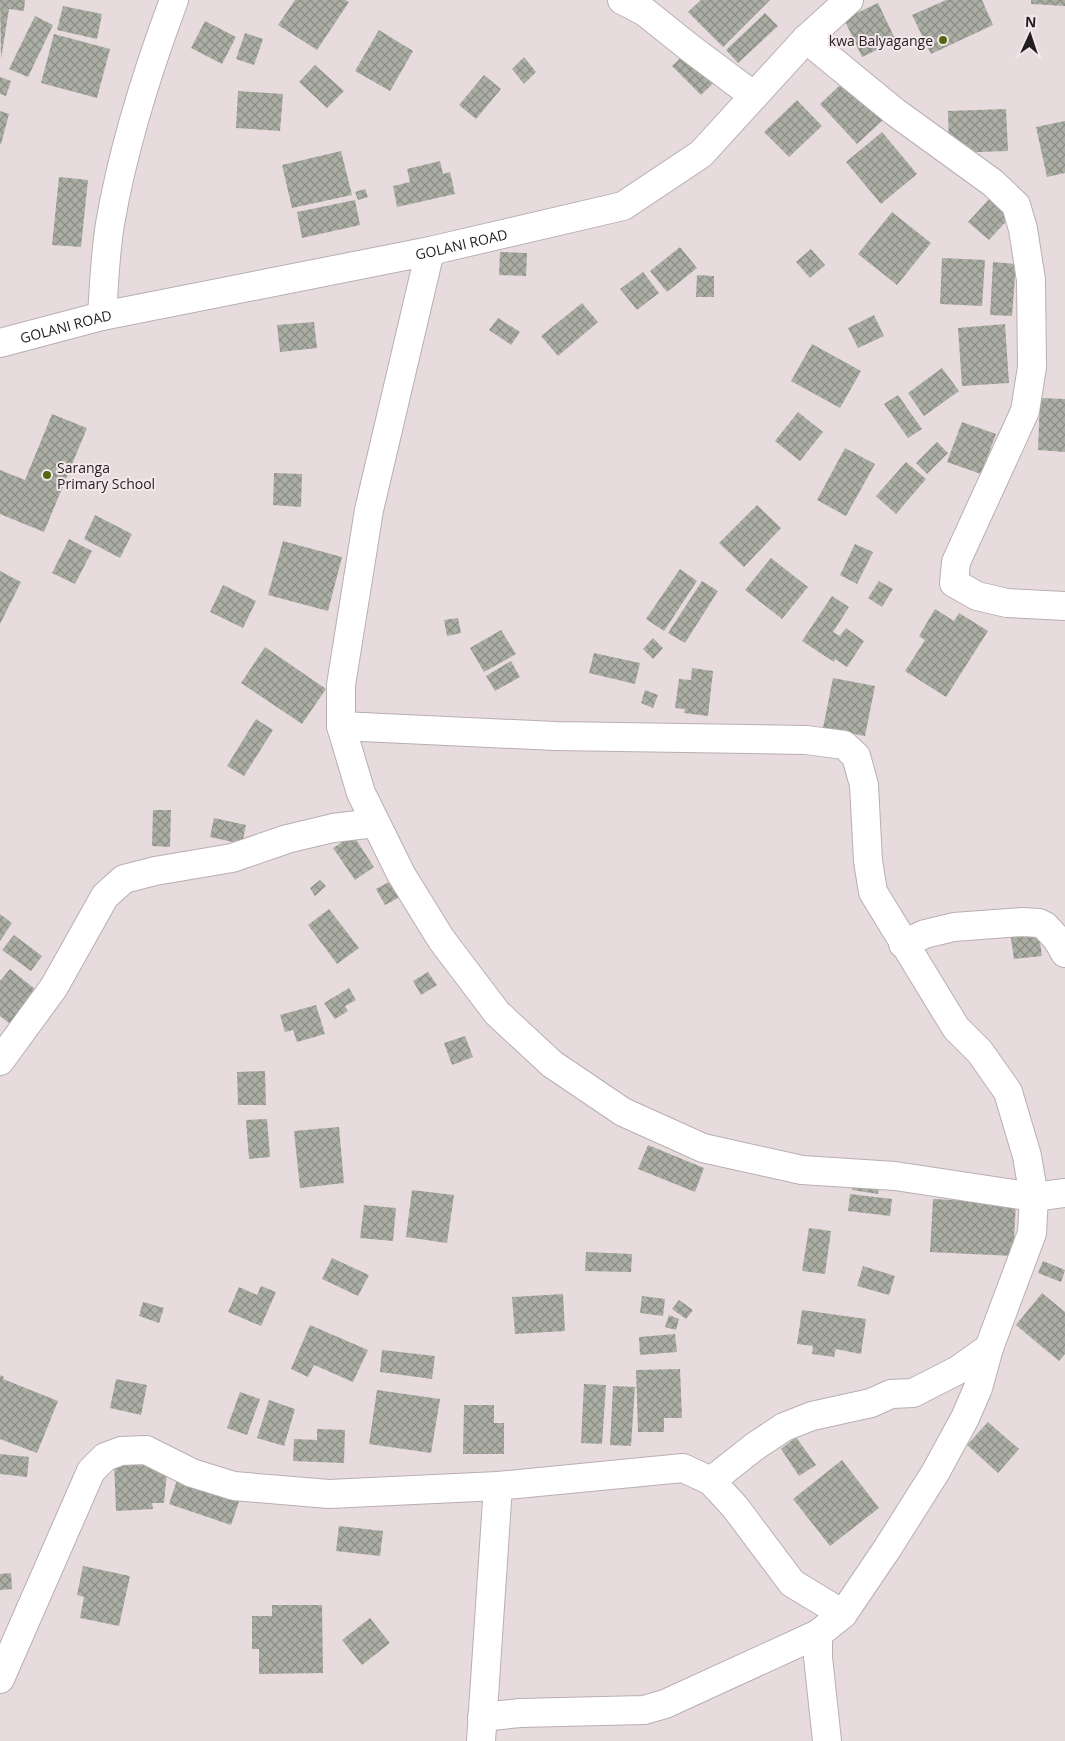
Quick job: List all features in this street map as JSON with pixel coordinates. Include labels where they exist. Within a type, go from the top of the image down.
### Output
[{"type":"street","points":[[102,316],[110,226],[124,154],[160,36],[174,0]]},
{"type":"street","points":[[622,0],[645,12],[754,96]]},
{"type":"street","name":"GOLANI ROAD","points":[[0,343],[102,316],[430,251],[623,206],[701,154],[806,39],[849,0]]},
{"type":"street","points":[[806,39],[895,112],[994,183],[1016,205],[1023,229],[1031,280],[1032,367],[1025,411],[956,562],[954,583],[977,596],[1007,603],[1065,606]]},
{"type":"street","points":[[430,251],[369,510],[341,685],[341,726],[361,793],[375,823],[401,874],[441,939],[497,1014],[552,1064],[623,1112],[703,1148],[802,1170],[895,1176],[1034,1197],[1065,1193]]},
{"type":"street","points":[[341,726],[555,736],[806,740],[844,745],[856,756],[864,784],[868,861],[873,892],[956,1028],[980,1052],[1008,1092],[1027,1156],[1034,1197],[1032,1233],[989,1348],[978,1388],[965,1418],[935,1473],[843,1614],[818,1634],[665,1704],[644,1710],[520,1712],[482,1729],[498,1486]]},
{"type":"street","points":[[0,1061],[54,988],[105,896],[124,879],[155,870],[232,858],[287,839],[333,828],[375,823]]},
{"type":"street","points":[[903,944],[926,934],[954,927],[1022,922],[1039,923],[1045,926],[1057,939],[1065,953]]},
{"type":"street","points":[[711,1481],[754,1447],[784,1427],[812,1416],[870,1403],[891,1394],[912,1393],[958,1370],[989,1348]]},
{"type":"street","points":[[0,1679],[90,1471],[105,1457],[121,1451],[146,1450],[192,1473],[234,1486],[329,1494],[498,1486],[683,1468],[711,1481],[735,1506],[792,1583],[843,1614]]},
{"type":"street","points":[[818,1634],[818,1657],[827,1741]]},
{"type":"building","points":[[0,0],[25,0],[24,11],[9,9],[1,59]]},
{"type":"building","points":[[295,0],[345,0],[349,2],[317,50],[278,25]]},
{"type":"building","points":[[701,0],[770,0],[723,47],[688,12]]},
{"type":"building","name":"kwa Balyagange","points":[[946,0],[982,0],[993,25],[931,54],[912,15]]},
{"type":"building","points":[[1031,0],[1065,0],[1065,6],[1031,4]]},
{"type":"building","points":[[878,3],[896,41],[862,57],[844,19]]},
{"type":"building","points":[[63,6],[102,14],[97,39],[57,30]]},
{"type":"building","points":[[765,13],[778,26],[738,63],[726,50]]},
{"type":"building","points":[[35,16],[53,25],[28,77],[9,69]]},
{"type":"building","points":[[205,21],[236,37],[222,64],[191,48]]},
{"type":"building","points":[[379,30],[413,51],[390,91],[355,71]]},
{"type":"building","points":[[245,33],[263,39],[254,65],[236,59]]},
{"type":"building","points":[[54,34],[110,49],[97,98],[41,83]]},
{"type":"building","points":[[697,42],[725,72],[701,95],[672,66]]},
{"type":"building","points":[[524,57],[536,72],[524,84],[512,69]]},
{"type":"building","points":[[315,65],[344,91],[327,108],[299,82]]},
{"type":"building","points":[[857,69],[895,109],[857,144],[820,104]]},
{"type":"building","points":[[484,75],[501,89],[476,119],[459,105]]},
{"type":"building","points":[[0,77],[11,81],[6,96],[0,94]]},
{"type":"building","points":[[238,91],[283,94],[280,131],[236,128]]},
{"type":"building","points":[[797,100],[822,126],[789,157],[764,132]]},
{"type":"building","points":[[1006,109],[1008,151],[949,153],[948,111]]},
{"type":"building","points":[[0,111],[9,114],[1,144],[0,144]]},
{"type":"building","points":[[1065,121],[1065,173],[1047,177],[1036,127]]},
{"type":"building","points":[[882,132],[917,174],[881,204],[846,162]]},
{"type":"building","points":[[341,151],[352,195],[292,208],[282,165]]},
{"type":"building","points":[[440,161],[443,174],[450,172],[455,194],[397,207],[393,186],[410,182],[407,169]]},
{"type":"building","points":[[59,177],[88,180],[81,247],[52,245]]},
{"type":"building","points":[[365,189],[368,197],[358,200],[355,192]]},
{"type":"building","points":[[992,196],[1013,214],[989,240],[968,222]]},
{"type":"building","points":[[355,200],[360,225],[302,238],[297,212]]},
{"type":"building","points":[[892,212],[931,243],[897,285],[858,254]]},
{"type":"building","points":[[680,247],[697,268],[667,292],[650,271]]},
{"type":"building","points":[[811,249],[825,265],[810,278],[796,262]]},
{"type":"building","points":[[500,252],[527,253],[526,276],[499,275]]},
{"type":"building","points":[[942,258],[985,260],[982,306],[940,304]]},
{"type":"building","points":[[993,262],[1016,264],[1012,316],[990,315]]},
{"type":"building","points":[[643,272],[659,293],[637,310],[620,289]]},
{"type":"building","points":[[697,275],[714,276],[714,297],[696,297]]},
{"type":"building","points":[[582,303],[598,322],[558,356],[541,336]]},
{"type":"building","points":[[874,315],[884,336],[858,348],[848,328]]},
{"type":"building","points":[[498,318],[520,332],[511,345],[489,330]]},
{"type":"building","points":[[314,322],[317,348],[280,352],[277,325]]},
{"type":"building","points":[[1005,324],[1009,383],[962,386],[958,328]]},
{"type":"building","points":[[812,344],[861,371],[840,408],[791,381]]},
{"type":"building","points":[[942,368],[959,391],[924,416],[908,393]]},
{"type":"building","points":[[898,395],[922,429],[908,438],[884,404]]},
{"type":"building","points":[[1040,398],[1065,399],[1065,452],[1038,450]]},
{"type":"building","points":[[798,412],[823,432],[800,461],[775,441]]},
{"type":"building","name":"Saranga Primary School","points":[[52,414],[87,428],[44,532],[0,514],[0,470],[25,480]]},
{"type":"building","points":[[962,422],[996,434],[981,474],[947,462]]},
{"type":"building","points":[[937,442],[948,453],[927,474],[916,463]]},
{"type":"building","points":[[845,448],[875,464],[846,516],[817,500]]},
{"type":"building","points":[[906,462],[926,479],[896,514],[876,496]]},
{"type":"building","points":[[274,473],[302,474],[301,507],[273,505]]},
{"type":"building","points":[[757,505],[781,528],[744,567],[719,543]]},
{"type":"building","name":"Saranga Primary School","points":[[95,515],[132,534],[120,558],[84,539]]},
{"type":"building","points":[[69,539],[92,551],[75,584],[52,573]]},
{"type":"building","points":[[283,541],[342,557],[328,611],[268,595]]},
{"type":"building","points":[[855,544],[873,552],[857,584],[840,575]]},
{"type":"building","points":[[771,558],[808,587],[782,619],[745,590]]},
{"type":"building","points":[[680,569],[697,581],[664,631],[646,619]]},
{"type":"building","points":[[0,571],[21,582],[0,624]]},
{"type":"building","points":[[702,581],[718,591],[685,643],[668,633]]},
{"type":"building","points":[[879,581],[893,589],[882,607],[868,598]]},
{"type":"building","points":[[223,585],[256,601],[243,628],[210,612]]},
{"type":"building","points":[[832,596],[849,607],[833,632],[840,636],[846,628],[864,641],[847,667],[835,659],[834,662],[802,641]]},
{"type":"building","points":[[935,609],[954,621],[959,613],[988,631],[946,697],[905,671],[925,640],[919,636]]},
{"type":"building","points":[[458,618],[461,633],[447,636],[444,620]]},
{"type":"building","points":[[501,630],[516,654],[484,672],[470,648]]},
{"type":"building","points":[[653,638],[663,648],[653,659],[643,649]]},
{"type":"building","points":[[265,647],[326,689],[302,724],[241,683]]},
{"type":"building","points":[[594,653],[640,663],[635,684],[589,673]]},
{"type":"building","points":[[511,661],[520,677],[495,691],[486,676]]},
{"type":"building","points":[[692,668],[713,671],[708,716],[684,713],[685,709],[675,708],[679,679],[691,680]]},
{"type":"building","points":[[833,678],[875,686],[865,736],[823,728]]},
{"type":"building","points":[[645,690],[658,695],[653,708],[641,703]]},
{"type":"building","points":[[256,719],[273,730],[244,776],[227,766]]},
{"type":"building","points":[[153,810],[171,810],[170,847],[152,846]]},
{"type":"building","points":[[214,818],[246,825],[242,844],[210,837]]},
{"type":"building","points":[[353,835],[374,867],[355,880],[333,848]]},
{"type":"building","points":[[320,880],[326,886],[315,896],[310,888]]},
{"type":"building","points":[[391,881],[400,897],[385,905],[376,889]]},
{"type":"building","points":[[329,909],[359,948],[337,964],[308,925]]},
{"type":"building","points":[[0,914],[12,923],[0,941]]},
{"type":"building","points":[[1038,929],[1042,956],[1014,959],[1010,932]]},
{"type":"building","points":[[14,935],[42,956],[31,971],[2,950]]},
{"type":"building","points":[[10,969],[41,994],[14,1027],[0,1016],[0,981]]},
{"type":"building","points":[[428,972],[437,985],[421,995],[413,981]]},
{"type":"building","points":[[349,988],[356,1000],[345,1006],[348,1011],[335,1019],[324,1003]]},
{"type":"building","points":[[316,1005],[325,1034],[297,1042],[293,1030],[285,1032],[280,1015]]},
{"type":"building","points":[[465,1036],[473,1057],[452,1065],[444,1043]]},
{"type":"building","points":[[265,1071],[266,1105],[238,1105],[237,1072]]},
{"type":"building","points":[[267,1119],[270,1157],[249,1159],[246,1120]]},
{"type":"building","points":[[339,1127],[344,1183],[300,1188],[294,1131]]},
{"type":"building","points":[[648,1145],[704,1168],[695,1192],[638,1169]]},
{"type":"building","points":[[854,1176],[880,1180],[878,1194],[852,1190]]},
{"type":"building","points":[[412,1190],[454,1195],[447,1243],[406,1237]]},
{"type":"building","points":[[850,1194],[892,1199],[890,1216],[848,1211]]},
{"type":"building","points":[[933,1199],[1016,1203],[1013,1256],[930,1252]]},
{"type":"building","points":[[364,1205],[396,1208],[393,1241],[360,1238]]},
{"type":"building","points":[[809,1228],[831,1231],[825,1274],[802,1271]]},
{"type":"building","points":[[586,1252],[632,1254],[631,1272],[585,1271]]},
{"type":"building","points":[[332,1258],[369,1275],[358,1296],[322,1279]]},
{"type":"building","points":[[1043,1261],[1065,1270],[1061,1282],[1038,1273]]},
{"type":"building","points":[[863,1266],[895,1276],[889,1295],[857,1286]]},
{"type":"building","points":[[261,1286],[276,1292],[261,1326],[228,1312],[239,1287],[257,1295]]},
{"type":"building","points":[[1042,1293],[1065,1312],[1065,1354],[1059,1361],[1016,1325]]},
{"type":"building","points":[[563,1294],[565,1331],[515,1334],[512,1297]]},
{"type":"building","points":[[642,1296],[665,1299],[663,1316],[640,1313]]},
{"type":"building","points":[[679,1300],[693,1310],[686,1319],[672,1309]]},
{"type":"building","points":[[143,1302],[164,1308],[159,1323],[139,1316]]},
{"type":"building","points":[[802,1310],[866,1319],[861,1354],[836,1349],[834,1357],[812,1354],[813,1346],[797,1344]]},
{"type":"building","points":[[669,1315],[679,1319],[676,1330],[665,1327]]},
{"type":"building","points":[[310,1325],[368,1350],[353,1382],[314,1365],[308,1377],[291,1369]]},
{"type":"building","points":[[675,1334],[677,1352],[640,1355],[639,1337]]},
{"type":"building","points":[[382,1350],[435,1356],[432,1379],[380,1372]]},
{"type":"building","points":[[680,1369],[682,1418],[664,1418],[664,1432],[638,1432],[636,1370]]},
{"type":"building","points":[[0,1375],[4,1377],[3,1379],[58,1401],[37,1453],[0,1439]]},
{"type":"building","points":[[116,1379],[147,1385],[141,1415],[110,1408]]},
{"type":"building","points":[[584,1384],[606,1385],[602,1444],[581,1443]]},
{"type":"building","points":[[613,1386],[635,1387],[631,1446],[610,1445]]},
{"type":"building","points":[[377,1390],[440,1399],[431,1453],[369,1444]]},
{"type":"building","points":[[240,1392],[260,1399],[247,1435],[227,1428]]},
{"type":"building","points":[[269,1400],[295,1409],[284,1446],[257,1438]]},
{"type":"building","points":[[464,1405],[494,1405],[494,1423],[504,1423],[504,1454],[463,1454]]},
{"type":"building","points":[[988,1422],[1019,1449],[998,1473],[967,1445]]},
{"type":"building","points":[[317,1429],[345,1430],[344,1463],[293,1461],[294,1439],[317,1440]]},
{"type":"building","points":[[796,1437],[816,1465],[799,1476],[781,1449]]},
{"type":"building","points":[[0,1454],[29,1457],[27,1477],[0,1474]]},
{"type":"building","points":[[842,1460],[879,1508],[830,1546],[793,1499]]},
{"type":"building","points":[[168,1462],[164,1503],[152,1503],[153,1509],[116,1511],[114,1464]]},
{"type":"building","points":[[180,1471],[242,1493],[231,1525],[169,1504]]},
{"type":"building","points":[[339,1526],[383,1531],[380,1556],[336,1551]]},
{"type":"building","points":[[83,1566],[130,1576],[119,1626],[80,1618],[84,1597],[77,1595]]},
{"type":"building","points":[[11,1573],[12,1589],[0,1590],[0,1574]]},
{"type":"building","points":[[272,1605],[322,1605],[323,1673],[259,1674],[259,1649],[252,1649],[252,1616],[272,1616]]},
{"type":"building","points":[[370,1618],[390,1643],[362,1665],[342,1640]]},
{"type":"place","name":"kwa Balyagange","points":[[943,40]]},
{"type":"place","name":"Saranga Primary School","points":[[47,475]]}]
